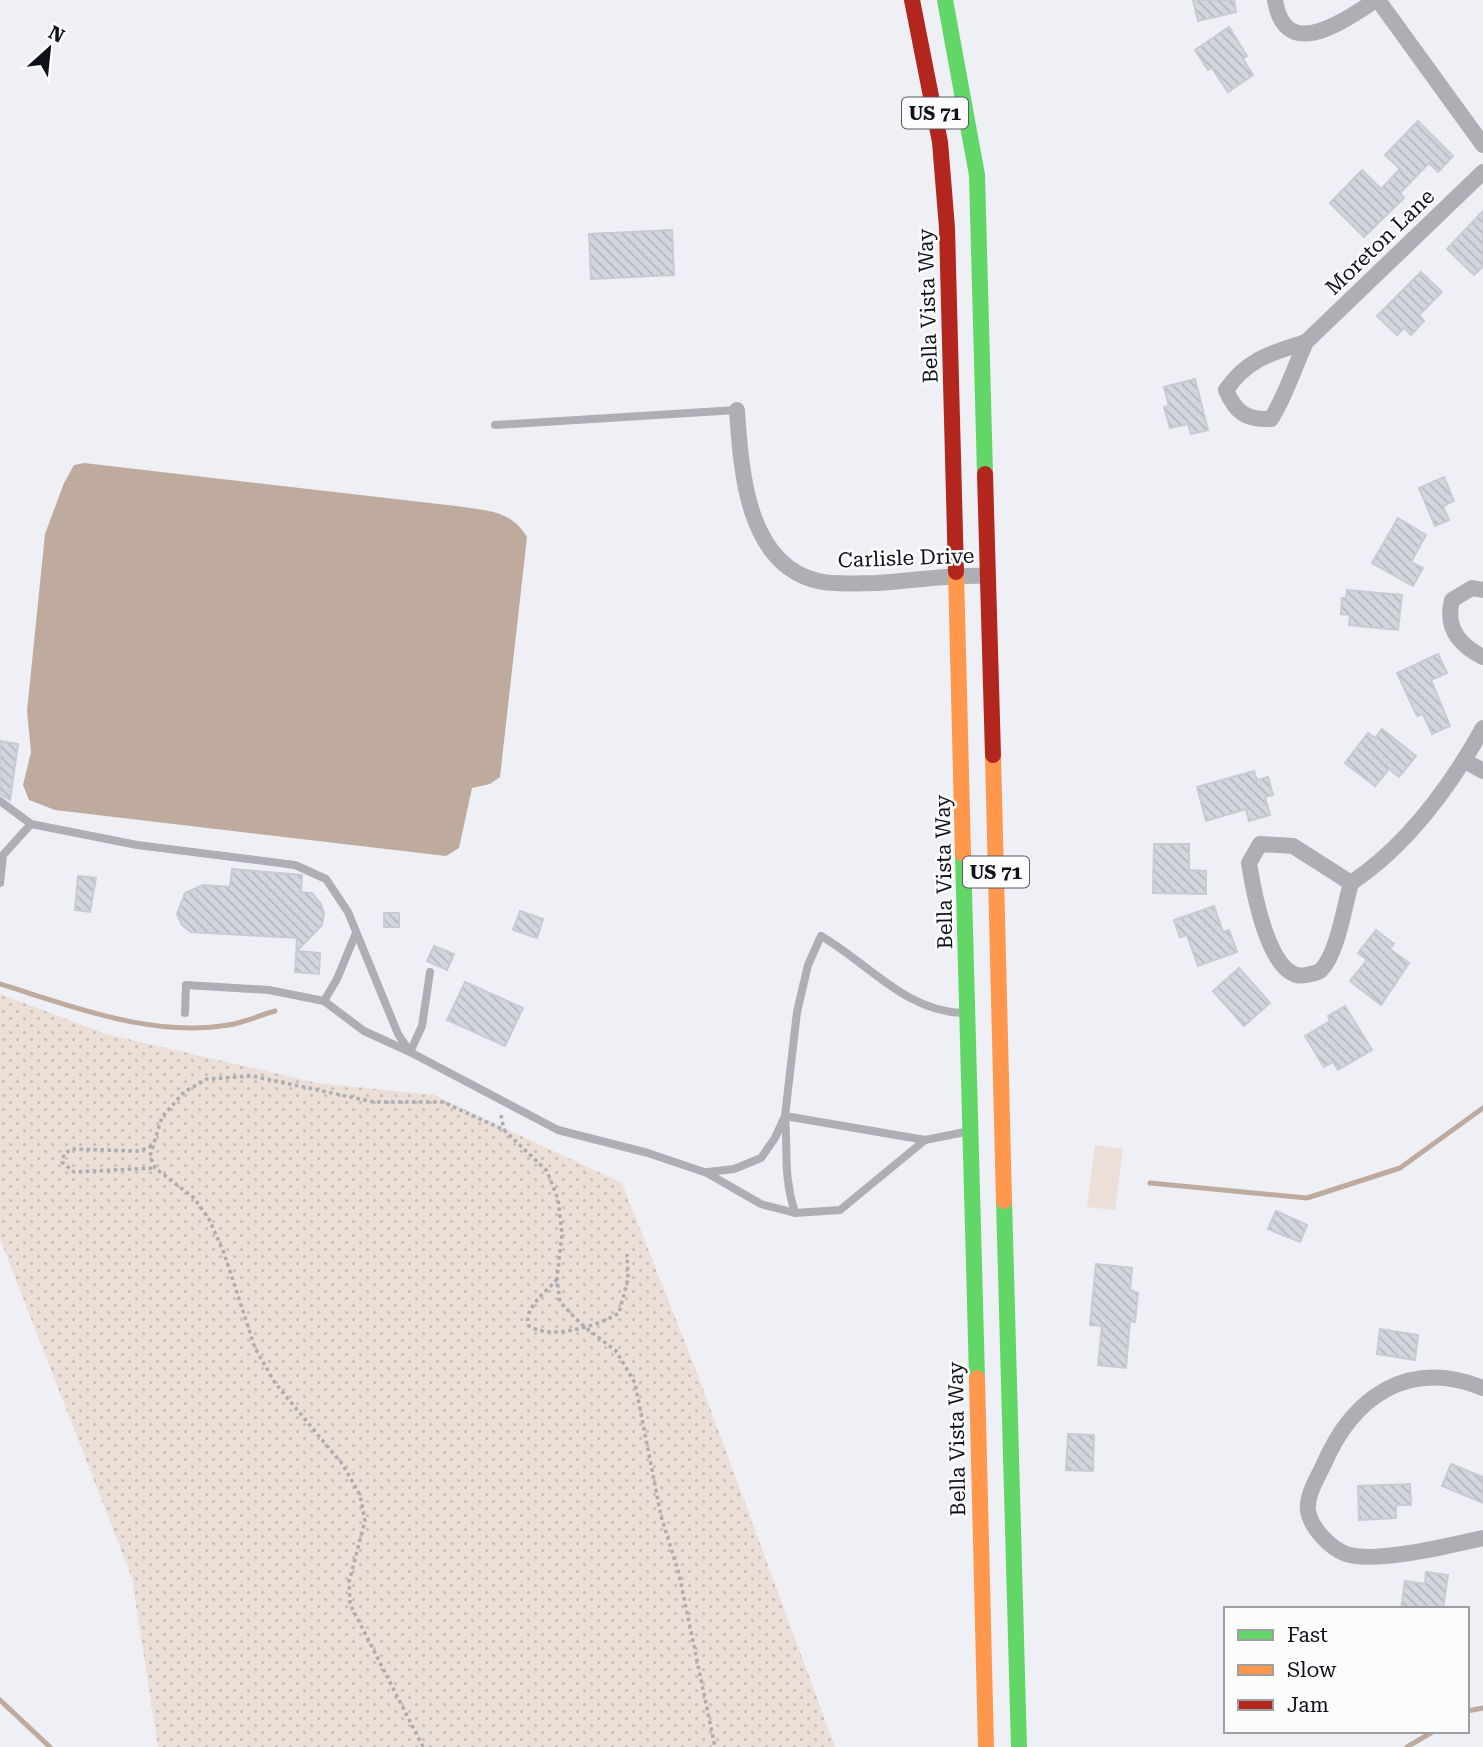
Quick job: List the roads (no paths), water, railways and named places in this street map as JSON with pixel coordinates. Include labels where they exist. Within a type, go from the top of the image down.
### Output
[{"type":"main road","name":"Bella Vista Way","points":[[912,0],[940,142],[947,228],[986,1747]]},
{"type":"main road","name":"US 71","points":[[945,0],[977,174],[1019,1747]]},
{"type":"street","points":[[1275,0],[1278,14],[1286,27],[1306,34],[1325,32],[1377,0],[1483,145]]},
{"type":"street","name":"Moreton Lane","points":[[1306,342],[1262,357],[1239,370],[1226,390],[1234,410],[1254,420],[1271,419],[1283,399],[1289,378],[1306,342],[1483,172]]},
{"type":"street","name":"Carlisle Drive","points":[[737,410],[741,463],[749,503],[763,538],[786,565],[817,581],[875,583],[957,575],[988,576]]},
{"type":"street","points":[[1483,590],[1472,588],[1452,600],[1449,621],[1457,640],[1483,657]]},
{"type":"street","points":[[1351,883],[1293,846],[1260,845],[1253,852],[1248,863],[1255,905],[1281,963],[1291,972],[1302,976],[1320,971],[1329,960],[1351,883],[1396,846],[1428,811],[1465,761],[1483,728]]},
{"type":"street","points":[[1465,761],[1483,771]]},
{"type":"street","points":[[1483,1388],[1438,1376],[1390,1385],[1359,1407],[1330,1448],[1310,1495],[1308,1511],[1315,1527],[1327,1542],[1346,1554],[1383,1556],[1483,1538]]},
{"type":"lane","points":[[495,425],[737,410]]},
{"type":"lane","points":[[0,801],[31,824],[136,845],[295,865],[326,879],[348,912],[398,1034],[410,1052]]},
{"type":"lane","points":[[0,883],[3,855],[31,824]]},
{"type":"lane","points":[[324,1001],[337,979],[356,933]]},
{"type":"lane","points":[[795,1213],[785,1176],[785,1116],[797,1012],[808,965],[821,936],[849,953],[915,1003],[940,1012],[968,1013]]},
{"type":"lane","points":[[410,1052],[422,1026],[430,972]]},
{"type":"lane","points":[[185,1013],[186,985],[269,990],[324,1001],[364,1031],[410,1052],[558,1130],[648,1153],[707,1173],[761,1204],[795,1213],[840,1210],[925,1140]]},
{"type":"lane","points":[[785,1116],[925,1140],[970,1130]]},
{"type":"lane","points":[[707,1173],[734,1169],[761,1158],[775,1138],[785,1116]]},
{"type":"waterway","points":[[0,984],[112,1018],[170,1027],[228,1025],[275,1011]]},
{"type":"waterway","points":[[1150,1183],[1307,1198],[1400,1168],[1483,1108]]},
{"type":"waterway","points":[[0,1700],[50,1747]]},
{"type":"waterway","points":[[1469,1711],[1483,1708]]},
{"type":"waterway","points":[[1407,1747],[1431,1733]]}]
